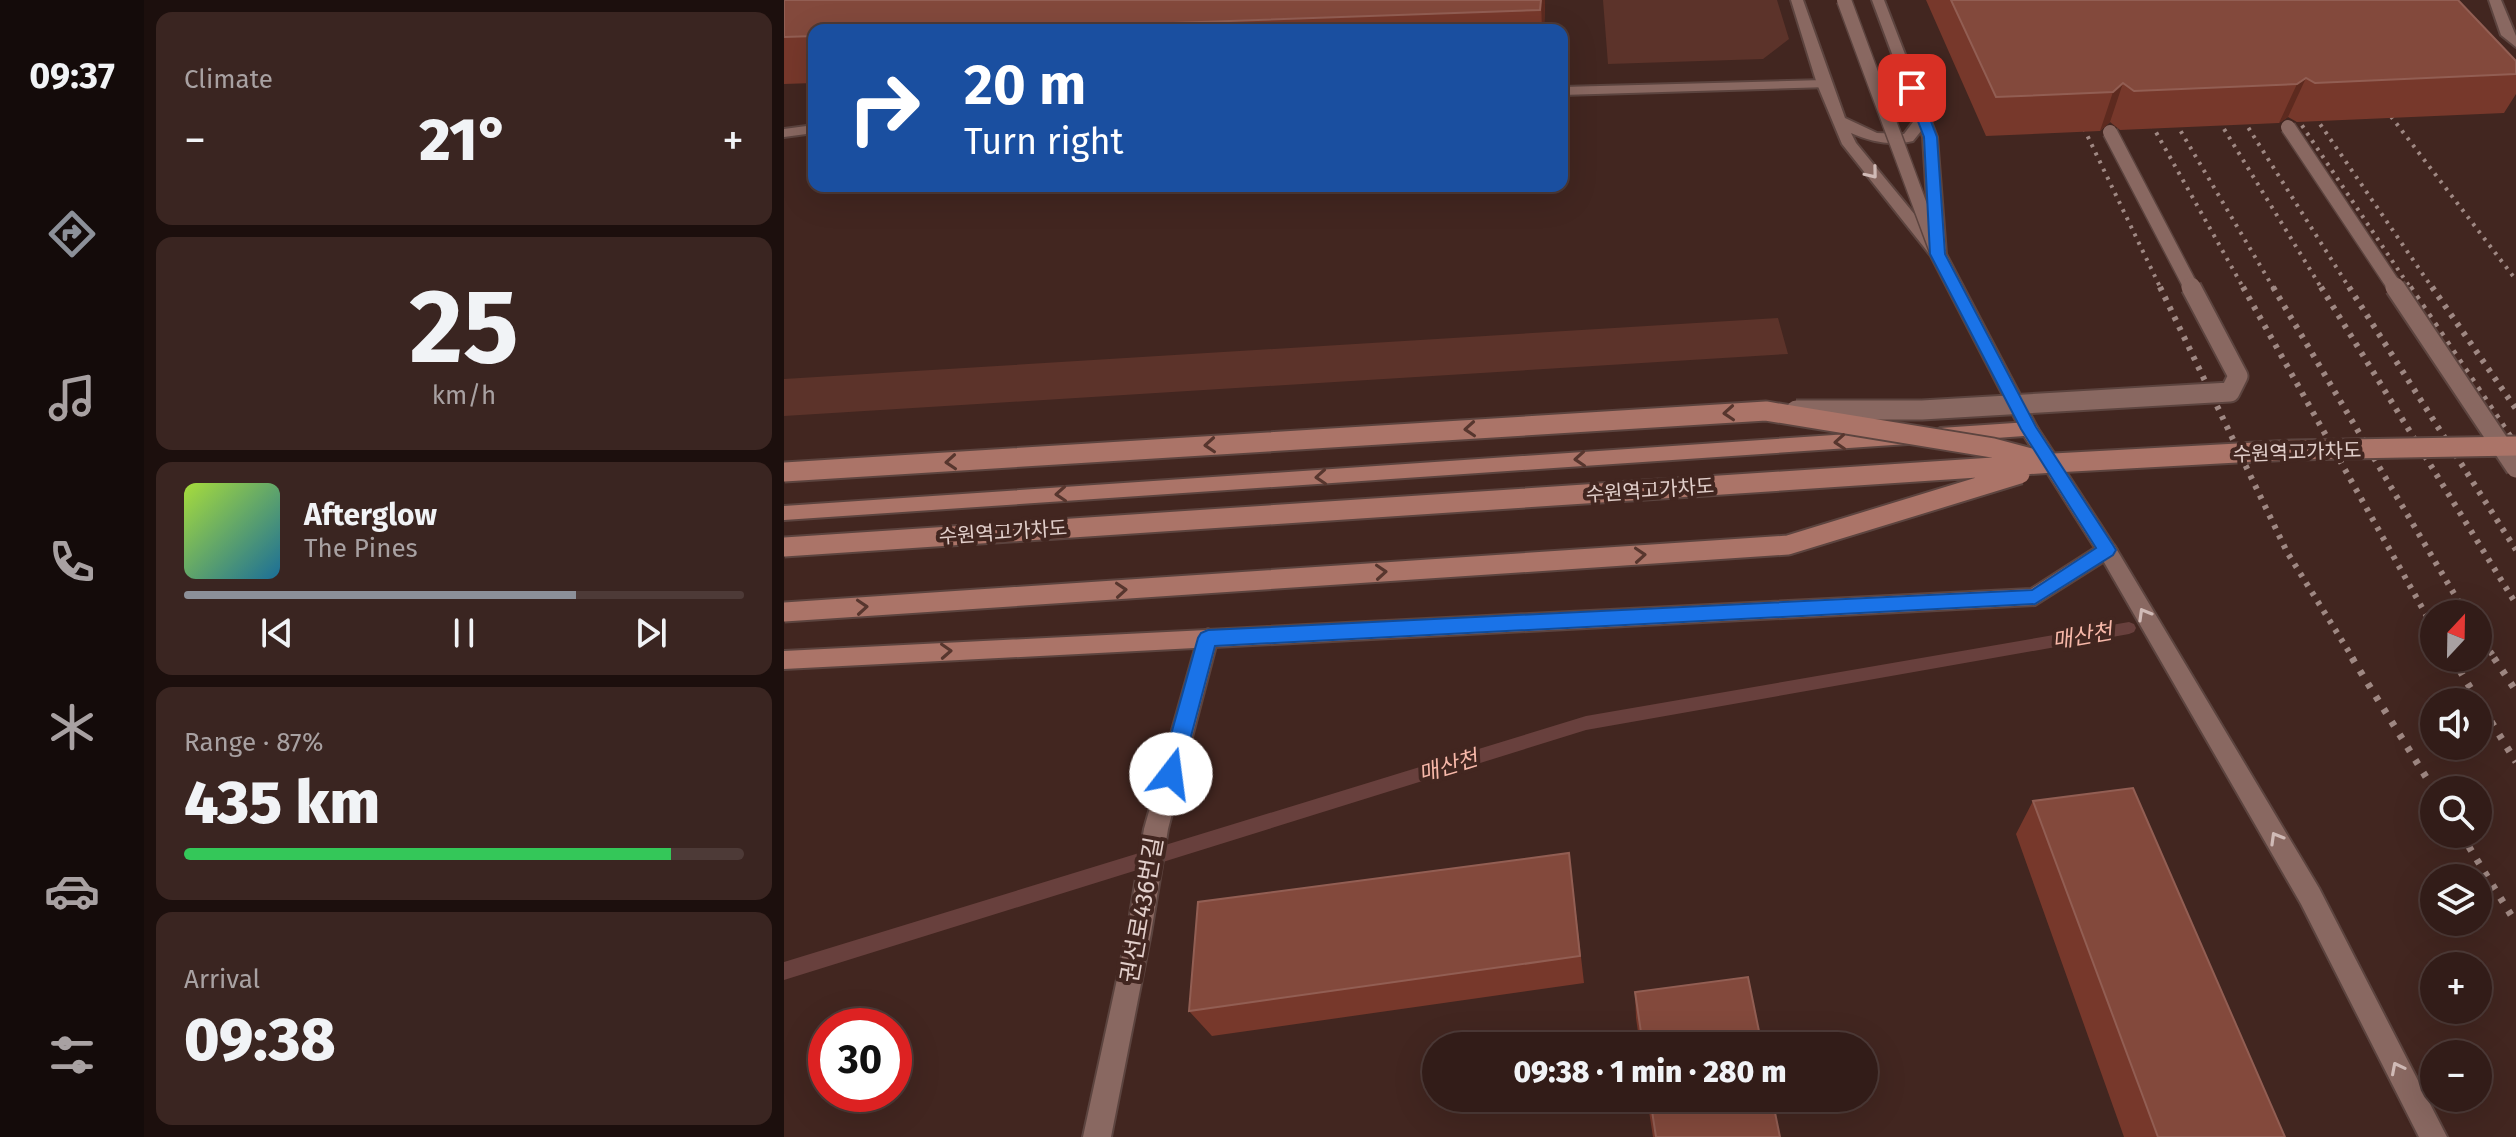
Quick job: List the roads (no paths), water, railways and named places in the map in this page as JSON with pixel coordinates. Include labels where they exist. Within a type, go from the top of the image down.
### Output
[{"type":"main road","points":[[784,472],[1766,411],[1993,448],[2054,463]]},
{"type":"main road","points":[[784,513],[2029,429],[2107,550],[2035,597],[784,660]]},
{"type":"main road","name":"수원역고가차도","points":[[784,547],[2054,463],[2292,450],[2516,446]]},
{"type":"main road","points":[[784,612],[1788,545],[2054,463]]},
{"type":"street","points":[[1797,0],[1824,84],[1849,144],[1938,254]]},
{"type":"street","points":[[1844,0],[1938,254],[2029,429]]},
{"type":"street","points":[[1878,0],[1930,137],[1938,254]]},
{"type":"street","points":[[2495,0],[2508,35],[2516,43]]},
{"type":"street","points":[[1568,91],[1824,84]]},
{"type":"street","points":[[1839,120],[1864,135],[1887,141],[1908,138],[1923,118]]},
{"type":"street","points":[[2288,127],[2516,468]]},
{"type":"street","points":[[784,133],[808,130]]},
{"type":"street","points":[[1766,411],[1922,410],[2230,392],[2238,376],[2110,132]]},
{"type":"street","points":[[2107,550],[2310,896],[2433,1137]]},
{"type":"street","name":"권선로436번길","points":[[1097,1137],[1139,933],[1156,829],[1208,638]]},
{"type":"waterway","name":"매산천","points":[[784,971],[1586,723],[2129,628]]},
{"type":"railway","points":[[2305,102],[2433,289]]},
{"type":"railway","points":[[2380,102],[2516,280]]},
{"type":"railway","points":[[2287,103],[2411,289]]},
{"type":"railway","points":[[2234,105],[2350,289]]},
{"type":"railway","points":[[2210,106],[2322,289]]},
{"type":"railway","points":[[2167,108],[2274,289]]},
{"type":"railway","points":[[2143,109],[2244,289]]},
{"type":"railway","points":[[2076,112],[2161,289]]},
{"type":"railway","points":[[2160,287],[2287,552],[2354,660]]},
{"type":"railway","points":[[2243,287],[2420,604]]},
{"type":"railway","points":[[2273,287],[2458,600]]},
{"type":"railway","points":[[2321,287],[2516,604]]},
{"type":"railway","points":[[2349,287],[2516,550]]},
{"type":"railway","points":[[2410,287],[2516,445]]},
{"type":"railway","points":[[2432,287],[2516,409]]},
{"type":"railway","points":[[2492,654],[2496,660]]},
{"type":"railway","points":[[2352,658],[2425,776]]},
{"type":"railway","points":[[2494,658],[2516,691]]},
{"type":"railway","points":[[2461,672],[2516,762]]},
{"type":"railway","points":[[2470,848],[2516,923]]}]
